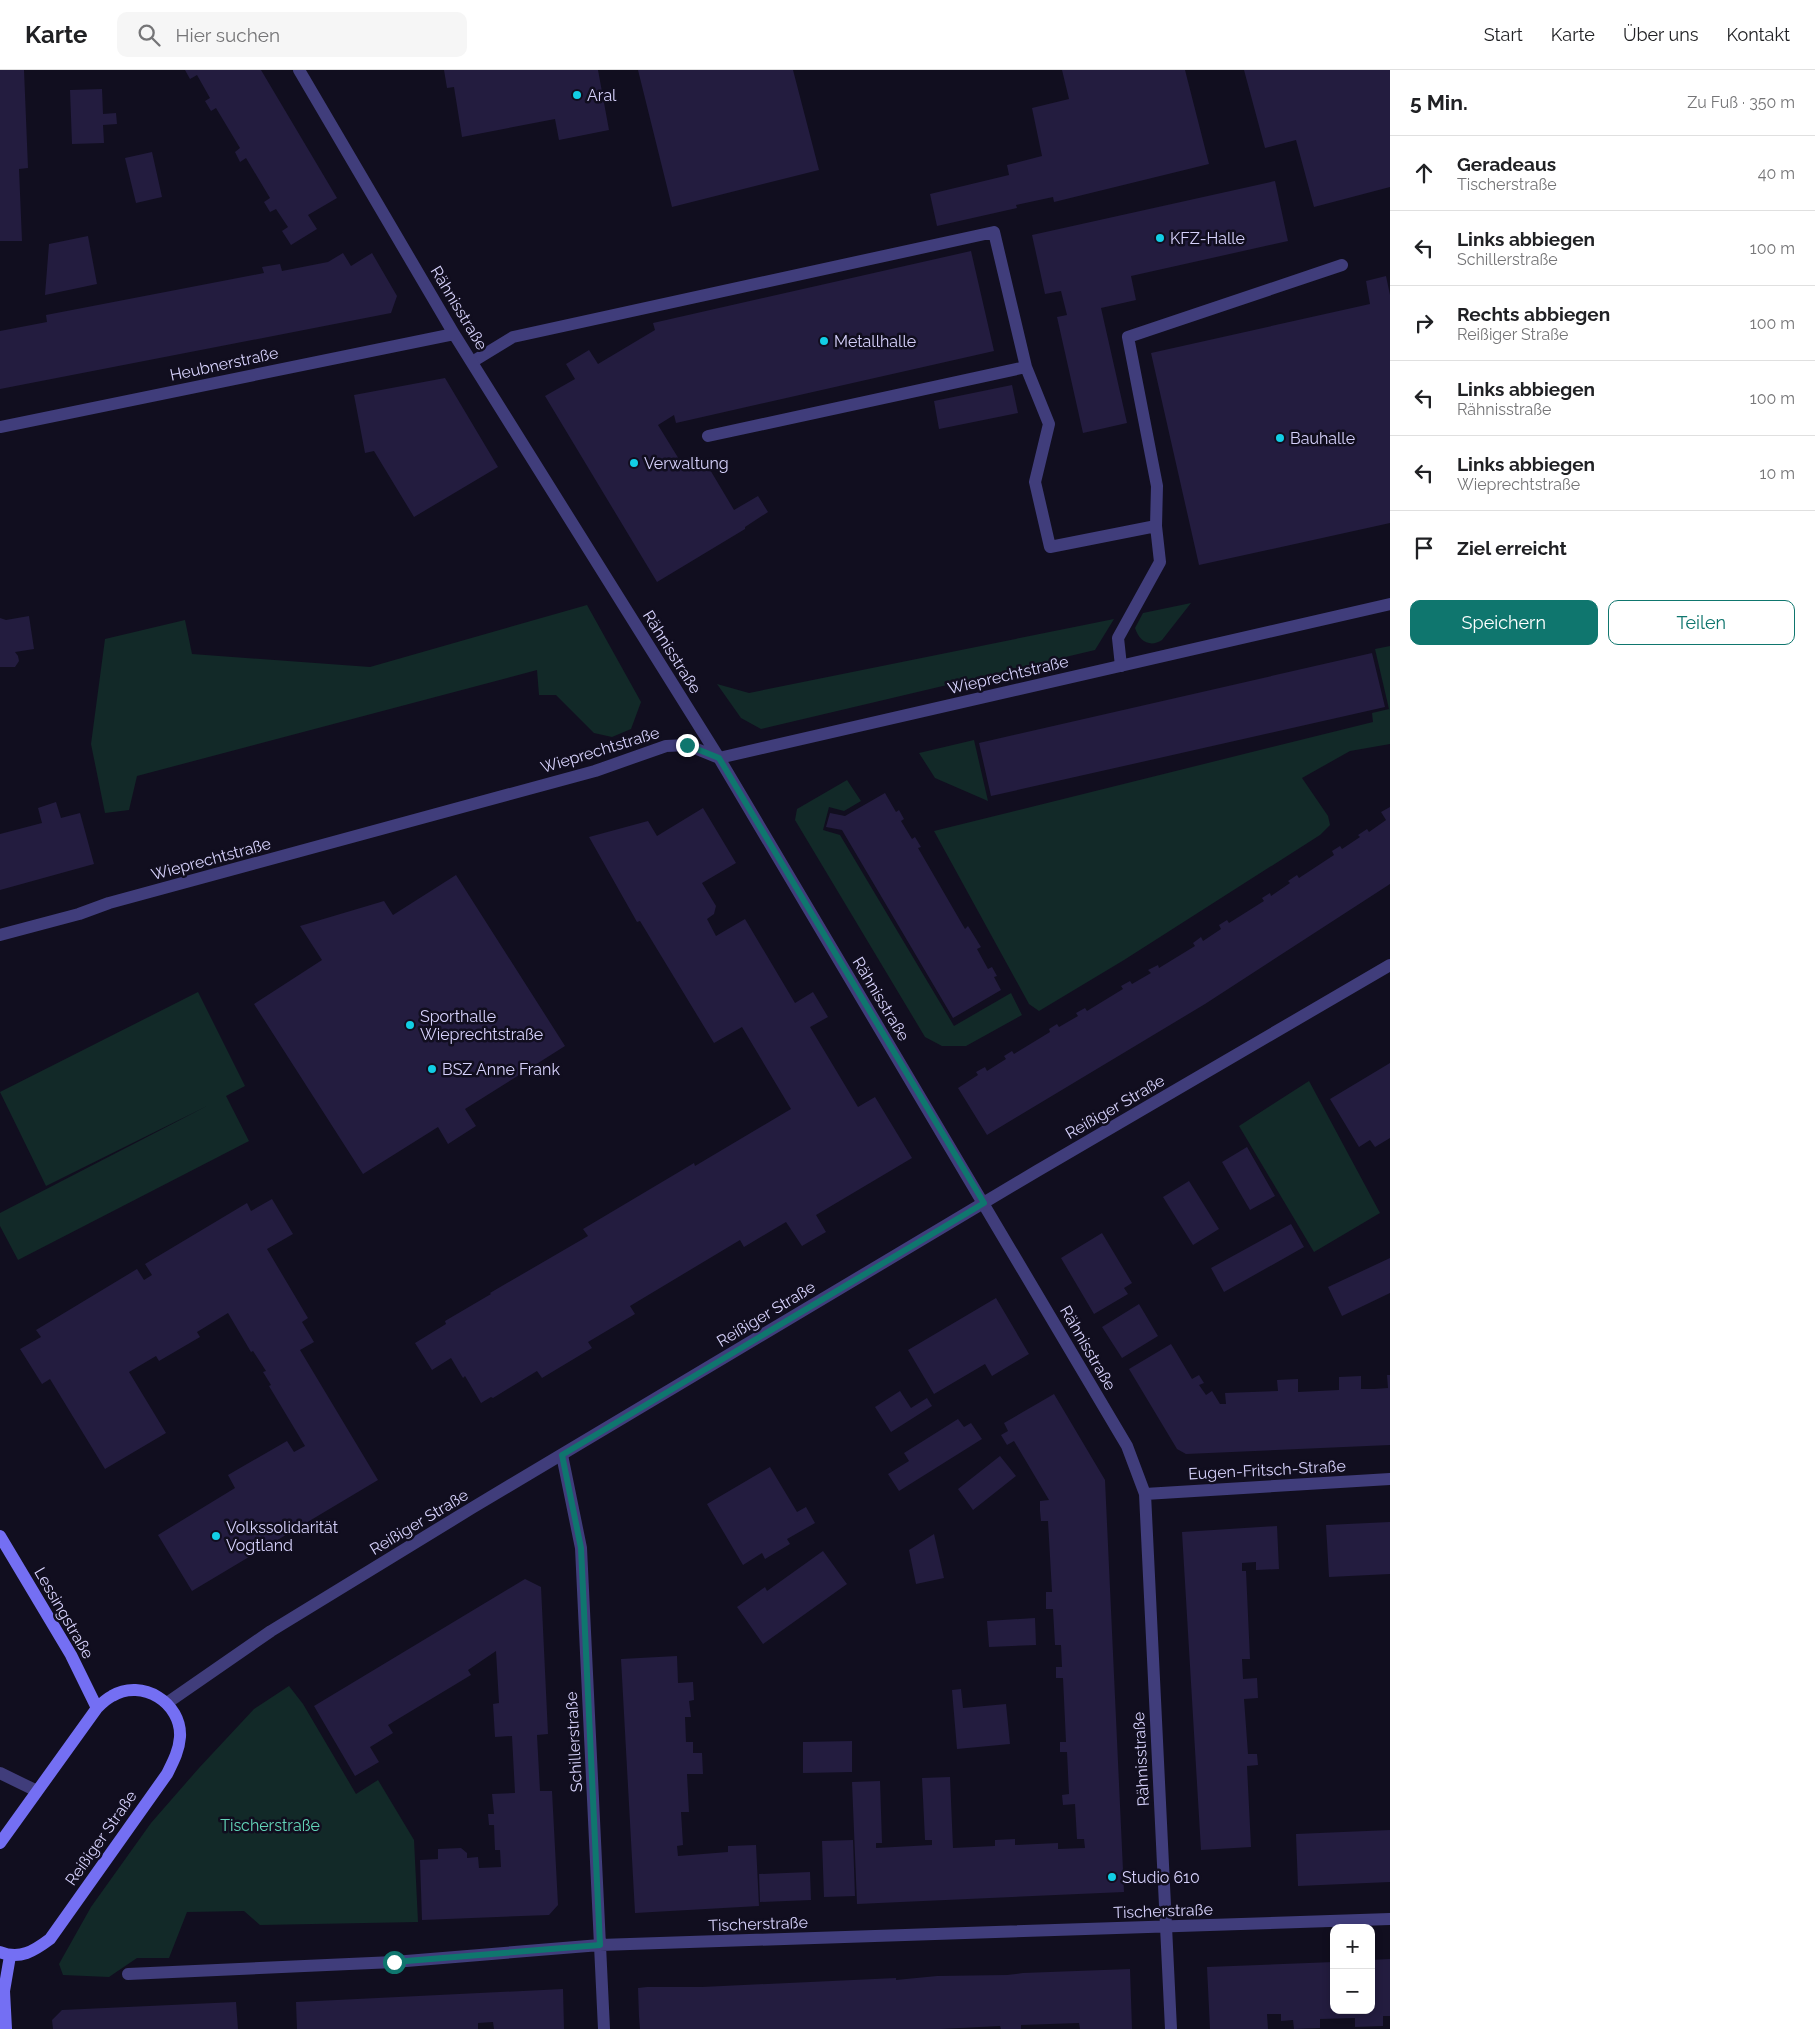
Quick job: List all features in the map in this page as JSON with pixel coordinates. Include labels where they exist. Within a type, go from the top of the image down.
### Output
[{"type":"main road","name":"Lessingstraße","points":[[0,1536],[71,1655],[97,1708]]},
{"type":"main road","points":[[0,1843],[97,1708],[112,1695],[129,1690],[149,1693],[167,1703]]},
{"type":"main road","name":"Reißiger Straße","points":[[5,1954],[31,1953],[50,1939],[167,1774],[177,1754],[180,1737],[178,1720],[167,1703]]},
{"type":"main road","points":[[5,1954],[4,1992],[6,2029]]},
{"type":"street","name":"Rähnisstraße","points":[[299,70],[454,334],[719,758],[1127,1446],[1145,1494],[1170,2029]]},
{"type":"street","points":[[472,362],[513,337],[994,232],[1026,367],[1049,424],[1035,482],[1050,547],[1156,526]]},
{"type":"street","points":[[1121,666],[1118,638],[1160,562],[1156,526],[1156,486],[1128,337],[1342,265]]},
{"type":"street","name":"Heubnerstraße","points":[[0,427],[454,334]]},
{"type":"street","points":[[708,436],[1026,367]]},
{"type":"street","name":"Wieprechtstraße","points":[[0,935],[79,914],[109,903],[595,770],[666,746],[687,745],[719,758],[1390,604]]},
{"type":"street","name":"Reißiger Straße","points":[[167,1703],[271,1631],[562,1455],[984,1203],[1390,966]]},
{"type":"street","name":"Schillerstraße","points":[[562,1455],[581,1548],[604,2029]]},
{"type":"street","name":"Eugen-Fritsch-Straße","points":[[1145,1494],[1390,1479]]},
{"type":"street","points":[[0,1773],[37,1791]]},
{"type":"street","name":"Tischerstraße","points":[[128,1974],[394,1962],[600,1945],[1165,1928],[1390,1919]]},
{"type":"green space","points":[[1191,603],[1162,640],[1149,643],[1142,640],[1137,633],[1135,628],[1143,613]]},
{"type":"green space","points":[[587,605],[641,702],[631,729],[612,737],[594,733],[556,695],[539,695],[537,670],[137,776],[129,810],[105,813],[91,744],[105,639],[185,620],[192,654],[370,667]]},
{"type":"green space","points":[[1114,619],[1095,650],[761,729],[741,718],[717,684],[749,693]]},
{"type":"green space","points":[[1390,646],[1390,744],[1350,751],[1302,778],[1328,816],[1330,825],[1320,835],[1124,960],[1039,1011],[1029,1004],[934,831],[1373,722],[1372,713],[1389,709],[1375,649]]},
{"type":"green space","points":[[974,740],[988,801],[935,778],[919,753]]},
{"type":"green space","points":[[847,780],[861,801],[844,811],[829,807],[823,830],[840,835],[954,1026],[1011,993],[1022,1015],[966,1046],[942,1046],[925,1037],[795,820],[797,809]]},
{"type":"green space","points":[[198,992],[245,1086],[226,1096],[249,1141],[18,1260],[0,1226],[0,1213],[207,1106],[46,1186],[0,1092]]},
{"type":"green space","points":[[1309,1081],[1380,1213],[1314,1252],[1239,1126]]},
{"type":"green space","name":"Tischerstraße","points":[[289,1686],[303,1704],[356,1794],[378,1780],[414,1840],[418,1922],[260,1925],[244,1911],[187,1912],[169,1958],[137,1958],[109,1977],[63,1975],[59,1964],[91,1907],[151,1823],[254,1709]]},
{"type":"building","points":[[0,70],[24,70],[28,168],[19,169],[22,241],[0,241]]},
{"type":"building","points":[[185,70],[261,70],[337,198],[308,215],[317,229],[291,245],[282,231],[288,227],[276,209],[270,212],[264,202],[270,198],[246,158],[240,162],[235,152],[240,148],[216,108],[211,111],[205,101],[210,98],[197,75],[190,79]]},
{"type":"building","points":[[444,70],[598,70],[609,130],[559,140],[555,119],[462,137],[454,87],[447,88]]},
{"type":"building","points":[[638,70],[793,70],[819,170],[672,207]]},
{"type":"building","points":[[1062,70],[1185,70],[1209,164],[1054,202],[1053,197],[1016,205],[1017,208],[937,226],[930,194],[1009,175],[1007,165],[1042,156],[1032,108],[1069,99]]},
{"type":"building","points":[[1244,70],[1390,70],[1390,187],[1314,207],[1296,140],[1265,148]]},
{"type":"building","points":[[102,89],[103,114],[116,113],[117,124],[103,125],[104,143],[72,144],[70,90]]},
{"type":"building","points":[[152,152],[162,197],[136,203],[125,158]]},
{"type":"building","name":"KFZ-Halle","points":[[1275,181],[1288,241],[1131,276],[1136,300],[1101,308],[1127,423],[1083,433],[1057,317],[1067,315],[1061,291],[1045,294],[1032,235]]},
{"type":"building","points":[[88,236],[97,284],[45,295],[49,244]]},
{"type":"building","points":[[971,251],[994,351],[676,423],[674,415],[658,425],[685,469],[703,458],[734,510],[758,496],[768,512],[745,527],[745,529],[657,582],[545,396],[575,379],[566,364],[589,350],[598,364],[655,330],[653,323]]},
{"type":"building","points":[[343,253],[351,266],[372,253],[397,296],[391,313],[0,389],[0,331],[47,322],[46,315],[264,273],[262,267],[280,264],[282,271],[328,262]]},
{"type":"building","name":"Bauhalle","points":[[1386,276],[1390,295],[1390,523],[1199,565],[1151,353],[1370,304],[1366,281]]},
{"type":"building","points":[[445,378],[498,467],[414,517],[374,451],[365,453],[354,395]]},
{"type":"building","points":[[1012,385],[1018,413],[939,429],[934,401]]},
{"type":"building","points":[[29,616],[34,649],[15,652],[19,661],[15,667],[0,667],[0,618],[6,620]]},
{"type":"building","points":[[1372,653],[1385,707],[991,796],[979,743]]},
{"type":"building","points":[[885,793],[896,812],[899,810],[904,819],[901,821],[912,839],[915,837],[921,847],[918,848],[965,929],[968,926],[981,947],[977,949],[988,969],[992,967],[997,976],[994,977],[1001,990],[953,1018],[842,830],[826,827],[830,813],[845,816]]},
{"type":"building","points":[[56,802],[61,818],[80,813],[94,864],[0,890],[0,834],[42,823],[38,808]]},
{"type":"building","points":[[1390,807],[1390,884],[1205,1004],[987,1135],[958,1088],[978,1075],[976,1072],[985,1067],[987,1071],[1006,1059],[1004,1056],[1012,1051],[1014,1054],[1050,1032],[1049,1029],[1057,1024],[1059,1027],[1078,1016],[1076,1013],[1085,1008],[1087,1011],[1123,989],[1121,986],[1130,981],[1132,984],[1151,973],[1148,970],[1158,965],[1159,968],[1195,946],[1193,943],[1201,937],[1203,941],[1221,929],[1219,925],[1227,920],[1229,923],[1264,901],[1262,898],[1270,893],[1271,896],[1290,883],[1288,881],[1297,875],[1299,878],[1334,855],[1332,851],[1340,846],[1342,849],[1360,837],[1358,835],[1367,829],[1369,832],[1386,820],[1381,812]]},
{"type":"building","points":[[703,808],[736,863],[702,883],[716,906],[714,914],[707,919],[716,936],[745,919],[795,1003],[813,992],[828,1017],[810,1027],[858,1107],[875,1097],[912,1158],[816,1215],[826,1232],[802,1246],[786,1222],[744,1247],[740,1240],[630,1306],[635,1314],[588,1342],[592,1348],[542,1378],[537,1371],[493,1398],[491,1397],[481,1403],[465,1376],[463,1378],[451,1358],[432,1370],[415,1343],[446,1324],[445,1321],[490,1293],[588,1236],[583,1229],[694,1163],[695,1166],[791,1109],[742,1027],[714,1043],[640,921],[637,922],[589,837],[648,821],[657,836]]},
{"type":"building","name":"Sporthalle Wieprechtstraße","points":[[456,875],[565,1046],[465,1109],[476,1126],[448,1144],[438,1127],[363,1174],[254,1004],[322,960],[300,926],[384,901],[393,915]]},
{"type":"building","points":[[1390,1063],[1390,1138],[1375,1147],[1370,1140],[1359,1147],[1330,1099]]},
{"type":"building","points":[[1247,1147],[1275,1196],[1250,1210],[1222,1162]]},
{"type":"building","points":[[1189,1181],[1219,1229],[1193,1245],[1163,1197]]},
{"type":"building","points":[[272,1199],[293,1234],[267,1249],[308,1318],[302,1322],[314,1342],[300,1350],[378,1480],[192,1591],[158,1535],[235,1488],[228,1475],[287,1441],[294,1452],[305,1446],[269,1386],[271,1385],[263,1372],[266,1371],[253,1351],[251,1352],[228,1313],[197,1332],[200,1337],[159,1361],[156,1356],[129,1372],[166,1433],[105,1469],[50,1379],[42,1384],[20,1349],[41,1337],[36,1330],[137,1269],[144,1280],[152,1275],[145,1264],[247,1203],[251,1211]]},
{"type":"building","points":[[1291,1224],[1304,1247],[1224,1292],[1211,1268]]},
{"type":"building","points":[[1102,1233],[1132,1283],[1124,1288],[1128,1294],[1094,1314],[1061,1258]]},
{"type":"building","points":[[1390,1258],[1390,1293],[1342,1316],[1328,1287]]},
{"type":"building","points":[[996,1298],[1029,1354],[992,1376],[985,1364],[934,1394],[908,1350]]},
{"type":"building","points":[[1139,1304],[1158,1336],[1122,1358],[1102,1327]]},
{"type":"building","points":[[1171,1344],[1192,1379],[1199,1375],[1204,1383],[1199,1385],[1206,1395],[1212,1391],[1220,1404],[1226,1404],[1225,1393],[1278,1391],[1277,1380],[1298,1379],[1298,1392],[1339,1390],[1339,1377],[1361,1376],[1361,1389],[1374,1389],[1388,1388],[1387,1375],[1390,1375],[1390,1445],[1186,1454],[1177,1449],[1129,1369]]},
{"type":"building","points":[[900,1391],[911,1408],[927,1398],[932,1406],[891,1432],[875,1407]]},
{"type":"building","points":[[1054,1394],[1105,1480],[1124,1892],[857,1904],[852,1782],[880,1781],[882,1843],[876,1843],[876,1848],[932,1845],[932,1840],[925,1840],[922,1778],[950,1777],[953,1848],[995,1846],[995,1840],[1015,1839],[1015,1845],[1058,1843],[1058,1849],[1085,1848],[1084,1839],[1077,1839],[1075,1804],[1063,1805],[1062,1795],[1069,1794],[1067,1752],[1060,1752],[1060,1742],[1066,1742],[1063,1678],[1056,1678],[1056,1667],[1062,1667],[1061,1645],[1055,1645],[1053,1609],[1046,1609],[1046,1592],[1052,1592],[1048,1521],[1041,1521],[1040,1511],[1040,1501],[1049,1500],[1014,1441],[1007,1445],[1001,1435],[1008,1431],[1004,1423]]},
{"type":"building","points":[[958,1419],[964,1427],[971,1423],[982,1439],[899,1491],[888,1474],[909,1461],[904,1453]]},
{"type":"building","points":[[1000,1456],[1016,1476],[973,1510],[958,1489]]},
{"type":"building","points":[[770,1467],[797,1512],[806,1507],[815,1523],[787,1539],[790,1544],[765,1559],[762,1553],[743,1565],[707,1504]]},
{"type":"building","points":[[1390,1522],[1390,1574],[1329,1577],[1326,1525]]},
{"type":"building","points":[[1277,1526],[1279,1569],[1256,1570],[1256,1562],[1242,1563],[1242,1571],[1246,1571],[1250,1659],[1242,1659],[1243,1679],[1257,1678],[1258,1698],[1244,1699],[1248,1754],[1257,1754],[1258,1765],[1247,1766],[1251,1847],[1201,1850],[1182,1532]]},
{"type":"building","points":[[934,1534],[944,1578],[916,1584],[909,1550]]},
{"type":"building","points":[[823,1551],[847,1584],[763,1644],[737,1607],[765,1587],[767,1591]]},
{"type":"building","points":[[525,1579],[541,1587],[548,1734],[537,1735],[540,1791],[552,1791],[558,1905],[549,1915],[422,1920],[420,1860],[438,1859],[438,1849],[461,1848],[467,1853],[467,1858],[478,1857],[479,1868],[501,1867],[500,1850],[495,1850],[494,1825],[489,1825],[488,1814],[494,1814],[492,1794],[515,1793],[512,1736],[495,1737],[493,1704],[499,1703],[496,1651],[468,1670],[471,1675],[388,1725],[393,1733],[370,1747],[379,1762],[355,1776],[314,1706]]},
{"type":"building","points":[[1035,1618],[1036,1645],[989,1647],[987,1621]]},
{"type":"building","points":[[677,1656],[678,1683],[693,1682],[694,1700],[689,1701],[691,1717],[685,1717],[686,1742],[693,1742],[693,1753],[702,1753],[703,1774],[687,1774],[689,1812],[681,1812],[683,1845],[677,1846],[678,1856],[728,1852],[728,1846],[756,1845],[759,1906],[635,1913],[621,1659]]},
{"type":"building","points":[[961,1689],[963,1708],[1006,1704],[1010,1744],[957,1749],[952,1690]]},
{"type":"building","points":[[852,1741],[852,1772],[803,1773],[803,1742]]},
{"type":"building","points":[[1390,1830],[1390,1882],[1298,1886],[1296,1834]]},
{"type":"building","points":[[853,1840],[855,1896],[824,1897],[822,1841]]},
{"type":"building","points":[[810,1872],[811,1900],[760,1902],[759,1874]]},
{"type":"building","points":[[1390,1959],[1390,2016],[1383,2016],[1383,2026],[1355,2027],[1355,2018],[1320,2019],[1320,2028],[1294,2029],[1293,2020],[1281,2021],[1281,2014],[1267,2014],[1268,2029],[1210,2029],[1207,1967],[1330,1962],[1330,2014],[1375,2014],[1375,1960]]},
{"type":"building","points":[[1130,1969],[1132,2029],[1080,2029],[1079,2023],[1021,2025],[1021,2029],[1001,2029],[1000,2026],[941,2029],[640,2029],[638,1988],[896,1978],[896,1980],[937,1976],[1007,1975]]},
{"type":"building","points":[[563,1989],[564,2029],[494,2029],[493,2022],[478,2023],[478,2029],[297,2029],[296,2002]]},
{"type":"building","points":[[236,2002],[238,2029],[53,2029],[52,2020],[62,2010]]},
{"type":"place","name":"Aral","points":[[577,95]]},
{"type":"place","name":"KFZ-Halle","points":[[1160,238]]},
{"type":"place","name":"Metallhalle","points":[[824,341]]},
{"type":"place","name":"Bauhalle","points":[[1280,438]]},
{"type":"place","name":"Verwaltung","points":[[634,463]]},
{"type":"place","name":"Sporthalle Wieprechtstraße","points":[[410,1025]]},
{"type":"place","name":"BSZ Anne Frank","points":[[432,1069]]},
{"type":"place","name":"Volkssolidarität Vogtland","points":[[216,1536]]},
{"type":"place","name":"Studio 610","points":[[1112,1877]]},
{"type":"route","points":[[394,1962],[600,1945],[581,1548],[562,1455],[984,1203],[719,758],[687,745]]}]
